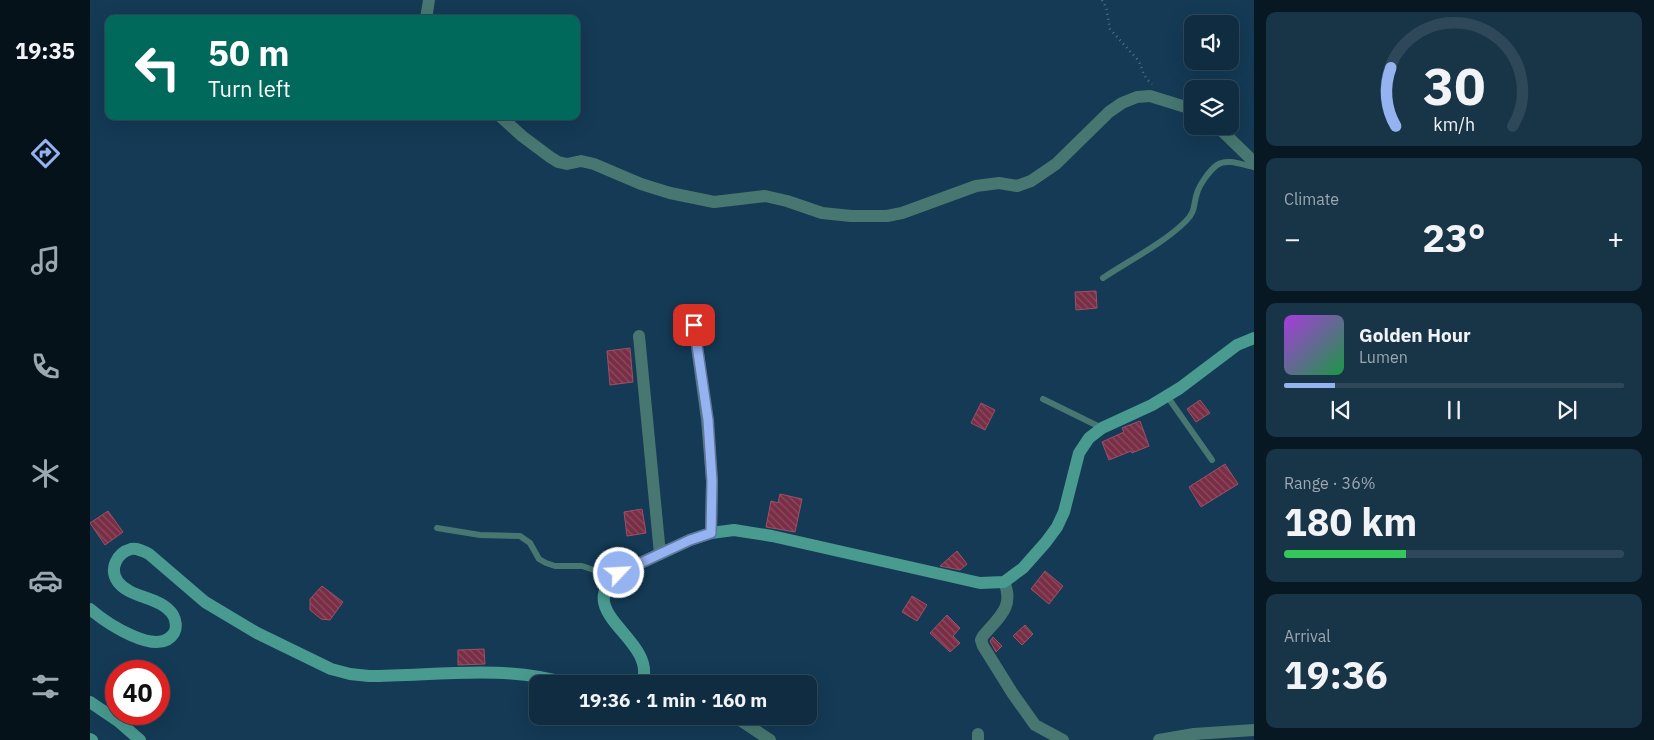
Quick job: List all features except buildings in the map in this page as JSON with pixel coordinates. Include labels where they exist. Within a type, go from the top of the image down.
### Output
[{"type":"street","points":[[427,15],[429,0]]},
{"type":"street","points":[[505,120],[536,147],[558,162],[567,164],[581,161],[594,164],[641,184],[670,193],[714,202],[765,196],[822,213],[844,216],[887,216],[976,186],[999,183],[1017,186],[1031,181],[1061,159],[1109,112],[1122,103],[1137,97],[1150,96],[1184,107]]},
{"type":"street","points":[[1227,135],[1254,162]]},
{"type":"street","points":[[694,325],[708,420],[712,481],[711,533]]},
{"type":"street","points":[[639,336],[660,554]]},
{"type":"street","points":[[645,675],[645,668],[638,652],[606,611],[605,588],[610,580],[619,573],[690,540],[711,533],[734,530],[752,532],[964,580],[980,583],[1004,582],[1023,568],[1057,527],[1064,512],[1079,453],[1089,438],[1102,428],[1167,396],[1236,345],[1254,338]]},
{"type":"street","points":[[90,609],[115,628],[145,640],[161,641],[173,636],[176,630],[175,622],[168,611],[164,607],[126,589],[118,583],[114,575],[114,562],[131,549],[138,549],[149,554],[205,602],[257,633],[331,669],[369,676],[511,673],[529,676]]},
{"type":"street","points":[[1004,582],[1009,592],[1008,602],[1004,610],[983,636],[981,640],[983,646],[1035,725],[1062,740]]},
{"type":"street","points":[[90,702],[118,720],[140,740]]},
{"type":"street","points":[[748,725],[770,740]]},
{"type":"street","points":[[1159,740],[1194,734],[1252,734]]},
{"type":"lane","points":[[1103,278],[1162,240],[1186,221],[1194,210],[1196,193],[1207,176],[1218,164],[1227,162],[1254,167]]},
{"type":"lane","points":[[1167,396],[1212,460]]},
{"type":"lane","points":[[1043,399],[1102,428]]},
{"type":"lane","points":[[437,528],[480,535],[520,536],[530,543],[540,559],[546,563],[555,566],[582,566],[597,571],[610,580]]},
{"type":"path","points":[[1102,0],[1106,7],[1110,29],[1137,59],[1143,76],[1156,87]]},
{"type":"route","points":[[619,573],[690,540],[711,533],[712,481],[708,420],[694,325]]}]
